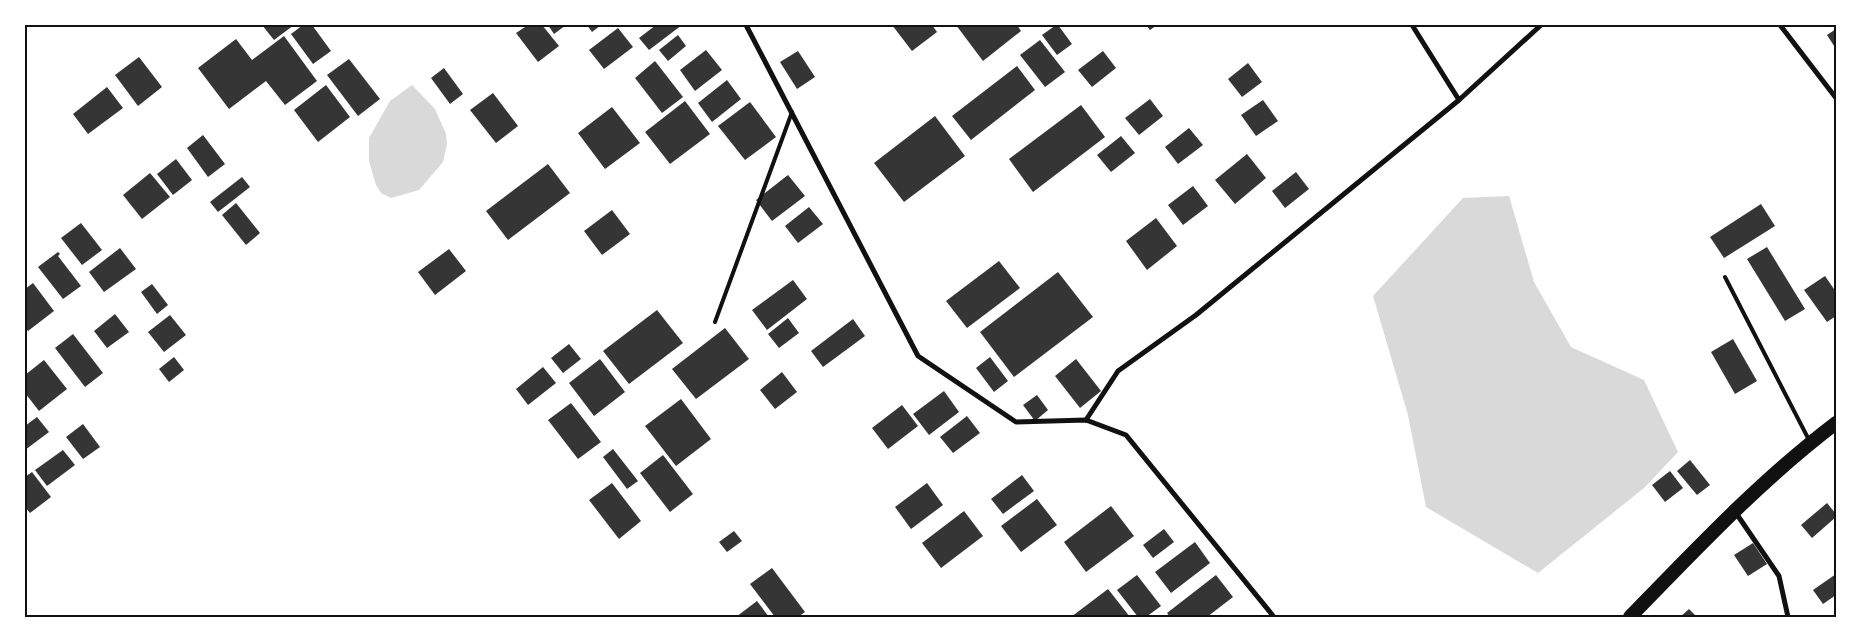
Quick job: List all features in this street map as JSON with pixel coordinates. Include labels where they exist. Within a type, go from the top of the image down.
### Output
[{"type":"highway","points":[[1630,617],[1734,510],[1810,442],[1836,423]]},
{"type":"street","points":[[746,25],[918,356],[1016,422],[1086,420],[1126,435],[1274,617]]},
{"type":"street","points":[[1412,25],[1459,100]]},
{"type":"street","points":[[1086,420],[1118,371],[1196,314],[1459,100],[1541,25]]},
{"type":"street","points":[[1780,25],[1836,98]]},
{"type":"street","points":[[1734,510],[1779,576],[1788,617]]},
{"type":"lane","points":[[715,322],[792,112]]},
{"type":"lane","points":[[1725,277],[1810,442]]},
{"type":"shaded area","points":[[412,85],[435,109],[446,134],[447,144],[443,162],[419,190],[391,198],[381,193],[376,185],[369,161],[369,138],[390,101]]},
{"type":"shaded area","points":[[1509,196],[1534,282],[1571,347],[1644,380],[1678,452],[1644,488],[1538,573],[1426,507],[1408,415],[1373,296],[1463,198]]},
{"type":"building","points":[[262,25],[294,25],[274,40]]},
{"type":"building","points":[[303,25],[312,25],[331,51],[313,64],[291,34]]},
{"type":"building","points":[[528,25],[542,25],[559,46],[538,62],[516,33]]},
{"type":"building","points":[[548,25],[566,25],[554,34]]},
{"type":"building","points":[[587,25],[601,25],[592,32]]},
{"type":"building","points":[[656,25],[682,25],[649,50],[639,38]]},
{"type":"building","points":[[892,25],[932,25],[937,32],[912,51]]},
{"type":"building","points":[[956,25],[1017,25],[1021,31],[983,61]]},
{"type":"building","points":[[1058,25],[1072,44],[1057,55],[1042,35]]},
{"type":"building","points":[[1146,25],[1157,25],[1150,30]]},
{"type":"building","points":[[618,28],[633,47],[604,69],[589,50]]},
{"type":"building","points":[[1836,29],[1836,49],[1827,35]]},
{"type":"building","points":[[678,35],[686,46],[668,61],[659,50]]},
{"type":"building","points":[[284,36],[317,81],[285,105],[266,81],[229,109],[198,68],[236,39],[252,60]]},
{"type":"building","points":[[1040,40],[1065,72],[1045,87],[1020,55]]},
{"type":"building","points":[[706,50],[722,70],[695,91],[680,70]]},
{"type":"building","points":[[798,51],[815,77],[797,89],[780,62]]},
{"type":"building","points":[[1103,51],[1116,68],[1092,87],[1078,70]]},
{"type":"building","points":[[139,57],[162,87],[138,106],[115,75]]},
{"type":"building","points":[[349,59],[380,99],[358,116],[327,75]]},
{"type":"building","points":[[655,61],[683,97],[662,113],[635,78]]},
{"type":"building","points":[[1248,63],[1262,82],[1242,97],[1228,79]]},
{"type":"building","points":[[1017,66],[1035,90],[971,140],[952,116]]},
{"type":"building","points":[[444,68],[463,94],[450,104],[431,78]]},
{"type":"building","points":[[727,80],[741,99],[712,122],[698,103]]},
{"type":"building","points":[[326,85],[350,117],[318,142],[294,110]]},
{"type":"building","points":[[107,87],[123,108],[88,134],[73,114]]},
{"type":"building","points":[[493,93],[518,126],[496,143],[470,110]]},
{"type":"building","points":[[1150,99],[1163,116],[1139,135],[1125,118]]},
{"type":"building","points":[[1263,100],[1278,121],[1256,136],[1241,115]]},
{"type":"building","points":[[685,101],[710,134],[670,164],[645,132]]},
{"type":"building","points":[[750,102],[776,137],[745,160],[718,126]]},
{"type":"building","points":[[1081,105],[1105,137],[1033,192],[1009,159]]},
{"type":"building","points":[[612,107],[640,143],[605,169],[578,133]]},
{"type":"building","points":[[935,116],[965,156],[904,202],[874,163]]},
{"type":"building","points":[[1189,128],[1203,145],[1178,164],[1165,147]]},
{"type":"building","points":[[203,135],[225,164],[208,177],[187,148]]},
{"type":"building","points":[[1121,136],[1135,153],[1111,172],[1097,155]]},
{"type":"building","points":[[1247,154],[1266,178],[1235,204],[1215,180]]},
{"type":"building","points":[[176,159],[192,180],[173,195],[157,174]]},
{"type":"building","points":[[548,164],[570,193],[508,240],[486,211]]},
{"type":"building","points":[[1296,172],[1309,189],[1285,208],[1272,191]]},
{"type":"building","points":[[150,173],[170,197],[142,219],[123,195]]},
{"type":"building","points":[[788,175],[805,196],[772,221],[756,200]]},
{"type":"building","points":[[242,177],[250,187],[218,212],[210,202]]},
{"type":"building","points":[[1193,186],[1208,206],[1183,225],[1168,205]]},
{"type":"building","points":[[236,203],[260,233],[246,245],[222,215]]},
{"type":"building","points":[[1761,204],[1775,226],[1724,258],[1710,237]]},
{"type":"building","points":[[809,207],[823,224],[798,243],[785,226]]},
{"type":"building","points":[[612,210],[630,234],[602,255],[584,231]]},
{"type":"building","points":[[1156,218],[1177,246],[1147,270],[1126,241]]},
{"type":"building","points":[[81,223],[102,250],[82,265],[61,238]]},
{"type":"building","points":[[1767,247],[1805,309],[1785,321],[1747,259]]},
{"type":"building","points":[[120,248],[136,269],[104,292],[89,272]]},
{"type":"building","points":[[449,249],[466,271],[435,295],[418,272]]},
{"type":"building","points":[[58,252],[60,254],[58,256],[81,286],[63,299],[38,267]]},
{"type":"building","points":[[999,261],[1020,288],[967,328],[946,301]]},
{"type":"building","points":[[1058,272],[1093,317],[1014,377],[980,332]]},
{"type":"building","points":[[1825,276],[1836,292],[1836,316],[1827,322],[1804,290]]},
{"type":"building","points":[[793,280],[807,299],[767,330],[752,310]]},
{"type":"building","points":[[33,283],[54,311],[28,331],[25,328],[25,289]]},
{"type":"building","points":[[152,284],[168,305],[157,314],[141,292]]},
{"type":"building","points":[[657,310],[683,343],[629,384],[603,351]]},
{"type":"building","points":[[115,314],[129,332],[107,348],[94,331]]},
{"type":"building","points":[[170,315],[186,335],[164,352],[148,332]]},
{"type":"building","points":[[788,318],[799,333],[779,348],[768,334]]},
{"type":"building","points":[[853,319],[865,336],[823,367],[811,351]]},
{"type":"building","points":[[725,328],[749,359],[696,399],[672,369]]},
{"type":"building","points":[[73,334],[103,373],[85,387],[55,348]]},
{"type":"building","points":[[1733,339],[1757,381],[1735,394],[1711,352]]},
{"type":"building","points":[[569,344],[581,359],[563,373],[551,358]]},
{"type":"building","points":[[174,357],[184,370],[169,382],[159,369]]},
{"type":"building","points":[[990,357],[1008,381],[994,392],[976,368]]},
{"type":"building","points":[[600,359],[625,392],[594,416],[569,383]]},
{"type":"building","points":[[1076,359],[1101,391],[1080,408],[1055,376]]},
{"type":"building","points":[[44,360],[67,389],[39,411],[25,393],[25,375]]},
{"type":"building","points":[[543,367],[556,383],[528,405],[516,389]]},
{"type":"building","points":[[782,372],[797,392],[775,409],[760,390]]},
{"type":"building","points":[[944,391],[959,412],[929,435],[913,414]]},
{"type":"building","points":[[1037,395],[1048,410],[1035,421],[1023,405]]},
{"type":"building","points":[[681,399],[711,439],[676,466],[645,426]]},
{"type":"building","points":[[571,403],[601,442],[578,459],[548,420]]},
{"type":"building","points":[[902,405],[918,426],[888,449],[872,428]]},
{"type":"building","points":[[967,416],[980,433],[953,453],[940,437]]},
{"type":"building","points":[[37,417],[49,432],[25,450],[25,426]]},
{"type":"building","points":[[83,424],[100,447],[83,459],[66,437]]},
{"type":"building","points":[[613,449],[638,481],[627,489],[603,457]]},
{"type":"building","points":[[63,450],[75,465],[47,486],[35,470]]},
{"type":"building","points":[[663,455],[693,494],[670,512],[640,473]]},
{"type":"building","points":[[1690,460],[1710,485],[1697,495],[1677,471]]},
{"type":"building","points":[[1670,471],[1683,488],[1665,502],[1652,485]]},
{"type":"building","points":[[32,472],[51,497],[30,513],[25,507],[25,477]]},
{"type":"building","points":[[1022,475],[1034,491],[1003,514],[991,499]]},
{"type":"building","points":[[612,483],[641,521],[619,539],[589,500]]},
{"type":"building","points":[[927,483],[943,505],[911,529],[895,507]]},
{"type":"building","points":[[1037,499],[1057,525],[1021,552],[1001,526]]},
{"type":"building","points":[[1827,503],[1836,514],[1836,517],[1812,538],[1801,525]]},
{"type":"building","points":[[1111,506],[1134,536],[1086,572],[1064,542]]},
{"type":"building","points":[[964,511],[983,536],[941,568],[922,543]]},
{"type":"building","points":[[1164,529],[1174,542],[1153,558],[1143,545]]},
{"type":"building","points":[[734,531],[742,541],[727,552],[719,542]]},
{"type":"building","points":[[1195,542],[1210,563],[1171,593],[1155,572]]},
{"type":"building","points":[[1753,543],[1767,564],[1748,576],[1734,555]]},
{"type":"building","points":[[772,568],[805,612],[798,617],[775,617],[750,584]]},
{"type":"building","points":[[1836,574],[1836,595],[1823,604],[1813,590]]},
{"type":"building","points":[[1137,575],[1161,606],[1146,617],[1138,617],[1117,590]]},
{"type":"building","points":[[1216,575],[1233,597],[1207,617],[1170,617],[1167,613]]},
{"type":"building","points":[[1108,589],[1130,617],[1071,617]]},
{"type":"building","points":[[757,601],[769,617],[736,617]]},
{"type":"building","points":[[1689,609],[1697,617],[1680,617]]}]
